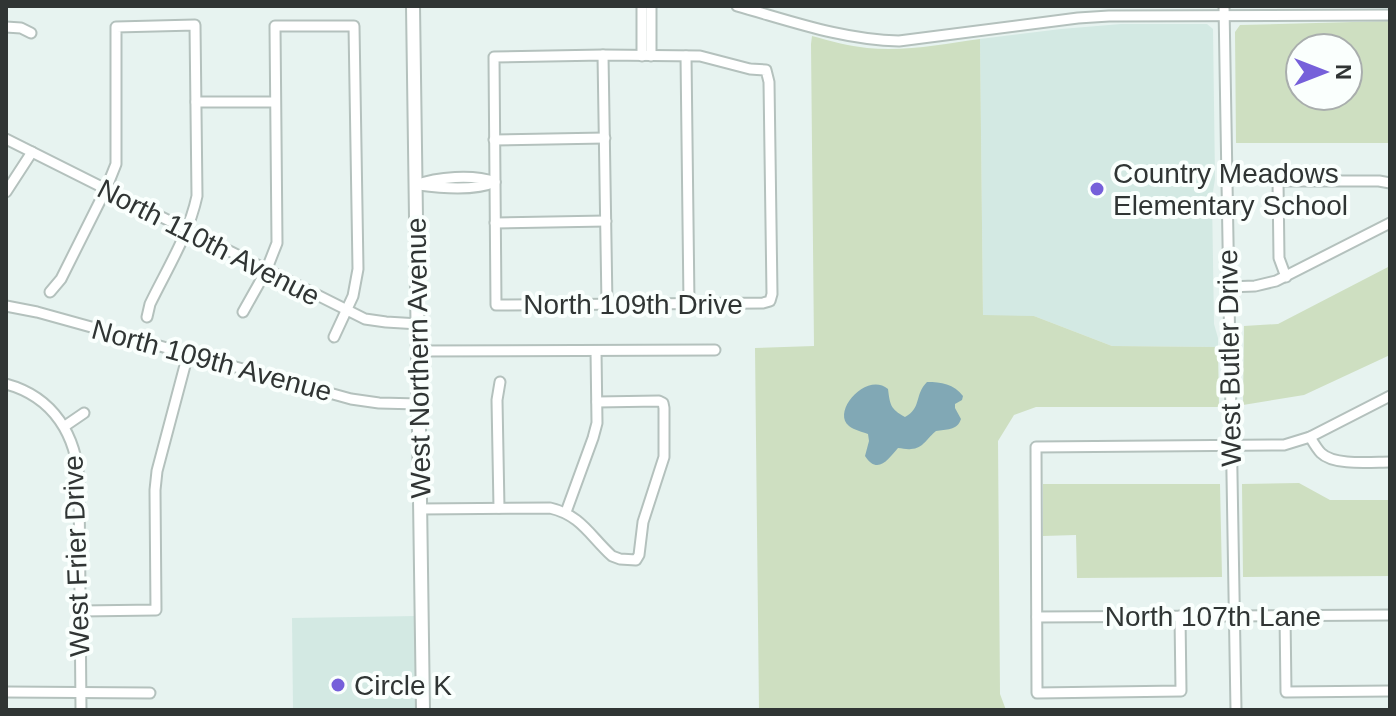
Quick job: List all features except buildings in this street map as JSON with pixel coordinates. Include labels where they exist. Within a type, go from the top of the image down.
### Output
[{"type":"main road","name":"West Northern Avenue","points":[[413,6],[423,710]]},
{"type":"street","points":[[642,6],[646,56]]},
{"type":"street","points":[[646,56],[651,6]]},
{"type":"street","points":[[737,6],[843,36],[885,41],[1078,18],[1224,10],[1390,15]]},
{"type":"street","name":"West Butler Drive","points":[[1224,10],[1236,710]]},
{"type":"street","points":[[50,292],[61,279],[114,173],[117,153],[116,27],[195,25],[197,196],[194,211],[150,304],[147,317]]},
{"type":"street","points":[[243,312],[266,271],[277,234],[275,26],[354,26],[358,269],[353,296],[334,337]]},
{"type":"street","points":[[6,27],[21,28],[31,33]]},
{"type":"street","points":[[603,55],[607,305]]},
{"type":"street","points":[[606,221],[495,223],[494,57],[686,56],[689,303]]},
{"type":"street","name":"North 109th Drive","points":[[495,223],[496,305],[770,301],[769,82],[766,70],[700,56],[686,56]]},
{"type":"street","points":[[196,102],[275,102]]},
{"type":"street","points":[[494,140],[605,138]]},
{"type":"street","name":"North 110th Avenue","points":[[6,139],[346,311],[376,321],[419,324]]},
{"type":"street","points":[[6,192],[32,152]]},
{"type":"street","points":[[1286,277],[1279,251],[1278,181],[1390,183]]},
{"type":"street","points":[[416,185],[484,187],[495,182]]},
{"type":"street","points":[[1228,287],[1255,286],[1286,277],[1390,223]]},
{"type":"street","name":"North 109th Avenue","points":[[6,306],[351,399],[419,404]]},
{"type":"street","points":[[419,351],[715,350]]},
{"type":"street","points":[[566,512],[597,423],[596,351]]},
{"type":"street","points":[[81,611],[156,610],[157,471],[188,354]]},
{"type":"street","points":[[499,508],[497,400],[500,382]]},
{"type":"street","points":[[6,384],[36,397],[65,426]]},
{"type":"street","points":[[1180,616],[1181,691],[1037,693],[1036,447],[1284,445],[1310,437],[1390,396]]},
{"type":"street","points":[[420,509],[550,508],[566,512],[576,519],[612,556],[636,560],[643,522],[664,457],[663,403],[597,402]]},
{"type":"street","name":"West Frier Drive","points":[[81,710],[78,468],[65,426],[84,413]]},
{"type":"street","points":[[1310,437],[1323,455],[1333,459],[1390,462]]},
{"type":"street","points":[[1285,615],[1286,692],[1390,691]]},
{"type":"street","name":"North 107th Lane","points":[[1037,617],[1390,615]]},
{"type":"street","points":[[6,692],[150,693]]},
{"type":"shaded area","name":"Country Meadows Elementary School","points":[[1121,24],[1207,24],[1213,29],[1215,179],[1212,198],[1214,324],[1218,347],[1112,346],[1034,316],[983,316],[980,39]]},
{"type":"shaded area","points":[[416,616],[418,710],[293,710],[292,618]]},
{"type":"green space","points":[[1390,21],[1390,143],[1236,143],[1235,32],[1240,25]]},
{"type":"green space","points":[[812,36],[881,49],[980,39],[983,315],[1034,316],[1112,346],[1218,347],[1219,407],[1036,407],[1014,415],[998,441],[1000,694],[1006,710],[759,710],[755,348],[814,346]]},
{"type":"green space","points":[[1390,266],[1390,355],[1304,395],[1243,405],[1244,326],[1278,324]]},
{"type":"green space","points":[[1299,483],[1330,500],[1390,500],[1390,576],[1243,577],[1242,484]]},
{"type":"green space","points":[[1043,484],[1220,484],[1222,577],[1077,578],[1076,535],[1043,536]]},
{"type":"water","points":[[927,382],[947,384],[963,396],[955,404],[961,419],[959,423],[951,429],[936,431],[919,447],[898,448],[883,463],[874,465],[865,456],[868,434],[849,426],[845,419],[848,403],[862,389],[880,385],[888,389],[892,406],[905,417],[914,410]]},
{"type":"place","name":"Country Meadows Elementary School","points":[[1097,189]]},
{"type":"place","name":"Circle K","points":[[338,685]]}]
